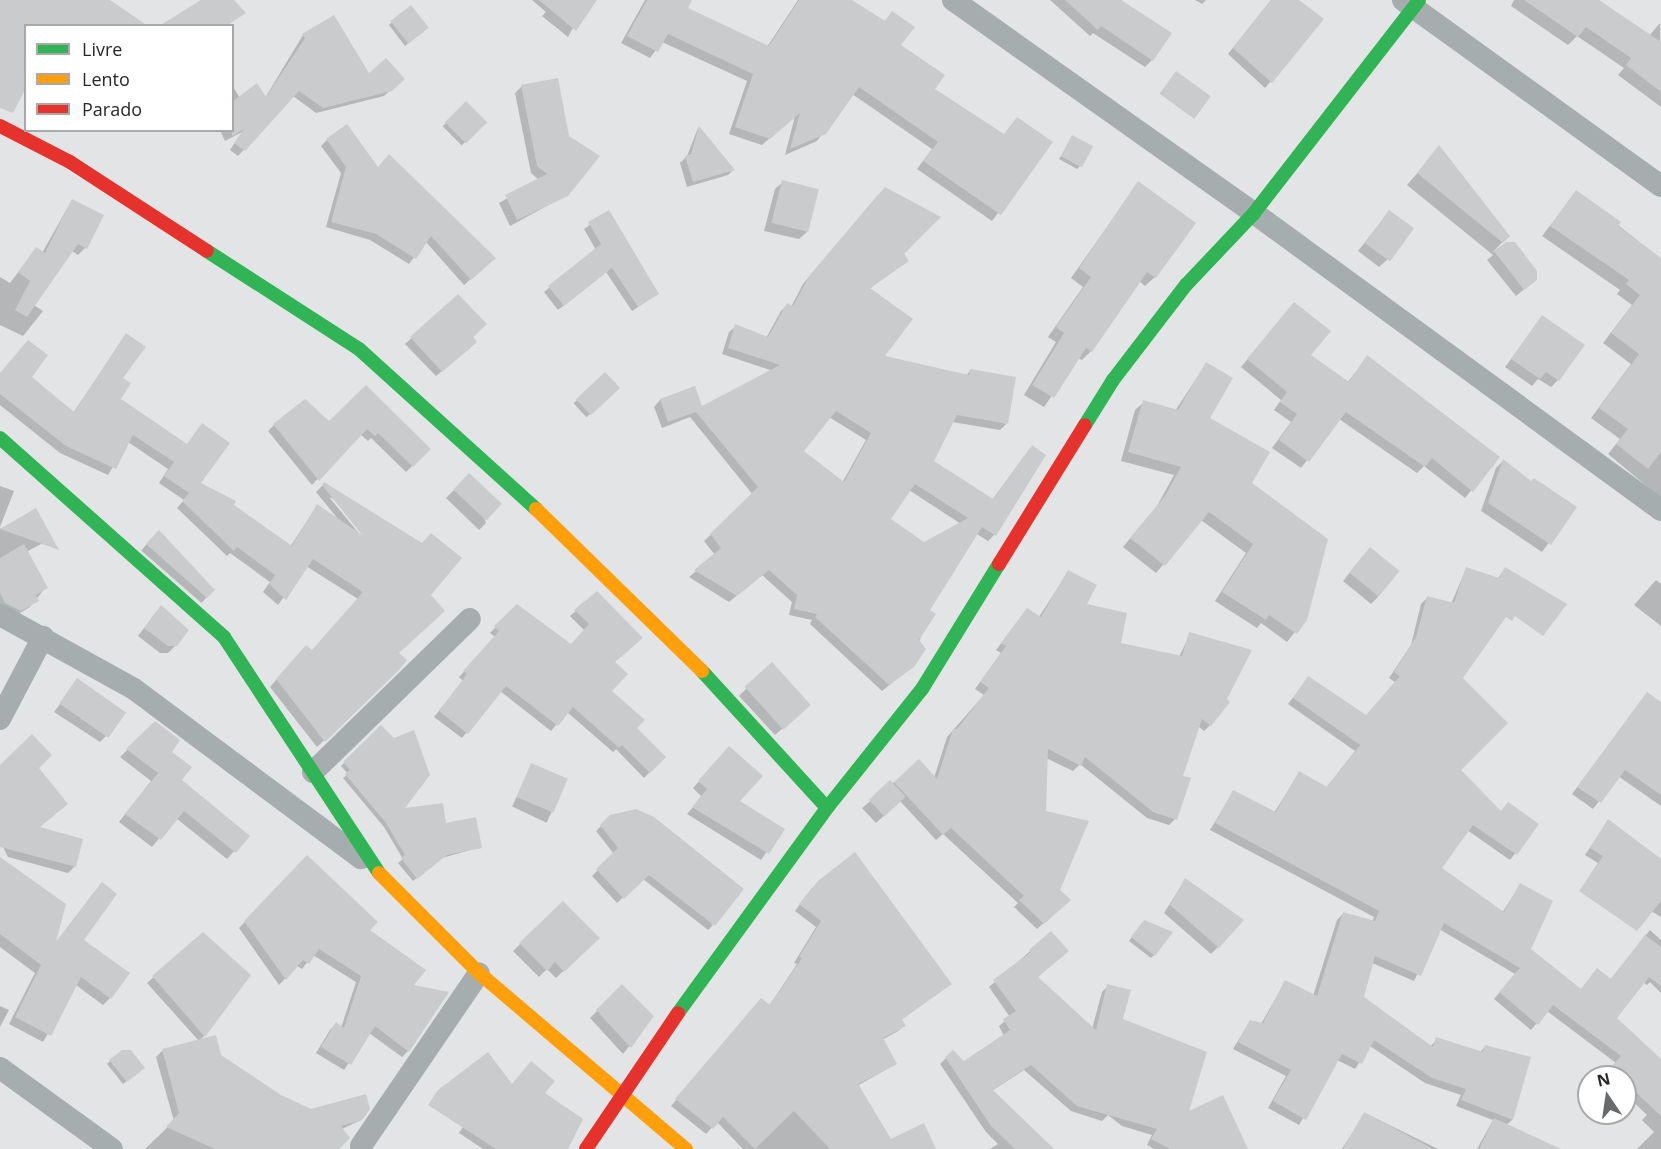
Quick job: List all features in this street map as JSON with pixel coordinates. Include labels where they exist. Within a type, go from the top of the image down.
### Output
[{"type":"street","points":[[953,0],[1254,213],[1661,510]]},
{"type":"street","points":[[586,1149],[620,1094],[827,808],[922,688],[1113,380],[1186,285],[1254,213],[1412,2],[1661,186]]},
{"type":"street","points":[[0,126],[70,162],[359,349],[578,547],[723,692],[827,808]]},
{"type":"street","points":[[0,438],[224,637],[253,676],[370,864]]},
{"type":"street","points":[[0,615],[134,689],[370,864],[480,973],[686,1149]]},
{"type":"street","points":[[313,772],[470,619]]},
{"type":"street","points":[[0,719],[43,637]]},
{"type":"street","points":[[362,1146],[480,973]]},
{"type":"street","points":[[0,1068],[112,1149]]},
{"type":"building","points":[[0,0],[110,0],[145,24],[24,24],[24,92],[13,113],[0,108]]},
{"type":"building","points":[[201,0],[234,0],[246,13],[229,24],[162,24]]},
{"type":"building","points":[[539,0],[597,0],[576,31]]},
{"type":"building","points":[[647,0],[692,0],[688,8],[769,46],[799,0],[852,0],[885,21],[892,11],[915,27],[901,45],[945,75],[935,89],[1004,134],[1017,117],[1053,142],[1001,215],[923,161],[938,142],[859,87],[826,134],[790,149],[800,113],[770,139],[735,127],[753,74],[668,34],[658,52],[627,36]]},
{"type":"building","points":[[1065,0],[1121,0],[1172,33],[1153,61],[1101,26],[1098,30]]},
{"type":"building","points":[[1271,0],[1299,0],[1324,19],[1272,83],[1233,48]]},
{"type":"building","points":[[1524,0],[1599,0],[1661,42],[1661,92],[1626,65],[1631,58],[1586,27],[1578,37]]},
{"type":"building","points":[[411,5],[429,28],[408,44],[391,21]]},
{"type":"building","points":[[334,15],[369,73],[386,58],[405,79],[392,91],[323,108],[299,91],[245,151],[234,143],[244,129],[232,136],[234,100],[257,83],[266,97],[305,38],[302,34]]},
{"type":"building","points":[[1176,71],[1211,96],[1194,119],[1160,94]]},
{"type":"building","points":[[558,78],[569,136],[600,156],[568,196],[517,220],[505,195],[547,174],[537,166],[521,85]]},
{"type":"building","points":[[466,101],[487,122],[466,143],[445,122]]},
{"type":"building","points":[[347,124],[378,167],[389,154],[496,258],[471,280],[431,236],[416,259],[376,234],[331,222],[346,167],[326,139]]},
{"type":"building","points":[[699,126],[735,170],[693,182],[685,156],[691,154]]},
{"type":"building","points":[[1072,135],[1093,146],[1082,167],[1061,156]]},
{"type":"building","points":[[1439,145],[1510,236],[1503,243],[1417,173]]},
{"type":"building","points":[[782,180],[819,189],[808,232],[771,223]]},
{"type":"building","points":[[1138,181],[1196,223],[1156,278],[1147,272],[1092,352],[1086,348],[1054,398],[1032,385],[1064,333],[1056,327],[1091,277],[1079,268]]},
{"type":"building","points":[[885,187],[941,217],[904,254],[909,261],[870,288],[913,319],[885,356],[969,375],[970,369],[1016,377],[1008,424],[957,415],[934,461],[993,499],[1032,445],[1046,455],[996,536],[982,527],[930,610],[936,614],[919,640],[926,649],[914,667],[889,685],[815,617],[817,614],[794,609],[797,595],[769,570],[737,596],[694,570],[721,548],[710,534],[758,487],[696,412],[668,422],[660,399],[695,386],[702,406],[780,365],[728,348],[735,324],[768,337],[787,303],[793,306],[810,275]],"holes":[[[836,411],[871,433],[844,482],[804,451]],[[915,484],[968,518],[924,542],[891,519]]]},
{"type":"building","points":[[1576,190],[1621,222],[1618,226],[1661,258],[1661,452],[1648,469],[1616,444],[1628,429],[1599,408],[1639,354],[1611,333],[1640,295],[1626,284],[1629,280],[1550,226]]},
{"type":"building","points":[[72,199],[104,215],[87,249],[78,244],[27,317],[15,310],[30,281],[18,272],[36,247],[45,253]]},
{"type":"building","points":[[609,210],[659,294],[638,307],[612,268],[564,306],[548,286],[601,244],[588,222]]},
{"type":"building","points":[[1389,210],[1414,228],[1390,261],[1365,243]]},
{"type":"building","points":[[1506,242],[1515,242],[1537,271],[1537,280],[1524,290],[1494,251]]},
{"type":"building","points":[[458,294],[487,324],[473,337],[477,342],[442,372],[410,337]]},
{"type":"building","points":[[1294,302],[1331,331],[1311,355],[1349,382],[1367,355],[1500,457],[1473,492],[1432,458],[1425,467],[1346,412],[1309,462],[1279,440],[1297,414],[1280,402],[1287,392],[1247,359]]},
{"type":"building","points":[[1542,315],[1585,345],[1559,381],[1546,372],[1540,379],[1511,359]]},
{"type":"building","points":[[126,333],[146,347],[123,378],[131,383],[121,399],[187,444],[202,423],[230,443],[201,483],[236,501],[234,505],[292,546],[317,504],[362,535],[322,485],[324,482],[422,543],[431,533],[462,558],[431,595],[445,611],[399,653],[407,660],[400,669],[325,742],[276,679],[306,645],[312,650],[363,592],[313,559],[286,600],[269,584],[275,575],[237,547],[234,551],[182,501],[189,493],[164,476],[174,462],[133,435],[116,469],[66,446],[0,394],[0,373],[28,340],[48,355],[32,377],[74,412]]},
{"type":"building","points":[[1206,362],[1233,378],[1210,418],[1270,452],[1252,483],[1328,539],[1307,620],[1297,634],[1269,615],[1266,620],[1222,592],[1253,544],[1209,512],[1165,566],[1130,538],[1165,496],[1181,467],[1128,452],[1143,400],[1178,410]]},
{"type":"building","points":[[605,372],[620,388],[591,415],[576,399]]},
{"type":"building","points":[[366,385],[431,449],[413,467],[378,433],[375,436],[367,429],[319,481],[273,424],[305,399],[329,421]]},
{"type":"building","points":[[1503,459],[1531,481],[1534,478],[1577,507],[1551,545],[1488,503]]},
{"type":"building","points":[[469,473],[502,504],[486,521],[453,490]]},
{"type":"building","points":[[36,508],[59,550],[0,529]]},
{"type":"building","points":[[159,530],[215,590],[207,598],[146,544]]},
{"type":"building","points":[[24,544],[48,588],[36,595],[39,601],[21,611],[5,603],[0,593],[0,558]]},
{"type":"building","points":[[1370,547],[1400,571],[1379,597],[1349,573]]},
{"type":"building","points":[[1466,567],[1499,578],[1505,567],[1567,604],[1543,636],[1515,616],[1512,621],[1506,617],[1463,678],[1508,723],[1461,770],[1501,811],[1508,802],[1539,824],[1517,855],[1473,825],[1442,868],[1504,912],[1520,883],[1553,901],[1531,949],[1581,989],[1597,968],[1611,979],[1645,935],[1661,947],[1661,986],[1649,977],[1617,1018],[1661,1059],[1661,1116],[1637,1093],[1637,1065],[1613,1065],[1621,1056],[1553,1005],[1538,1025],[1499,992],[1520,968],[1444,923],[1421,976],[1375,956],[1364,997],[1433,1047],[1436,1037],[1483,1052],[1485,1045],[1531,1057],[1513,1120],[1461,1100],[1466,1089],[1432,1078],[1374,1040],[1362,1064],[1342,1054],[1306,1120],[1273,1101],[1291,1070],[1238,1042],[1250,1020],[1263,1023],[1285,980],[1317,996],[1343,912],[1375,921],[1379,911],[1215,823],[1233,790],[1276,812],[1299,771],[1327,787],[1360,745],[1293,698],[1308,676],[1366,715],[1400,676],[1394,672],[1416,637],[1427,596],[1454,603]]},
{"type":"building","points":[[1068,570],[1097,585],[1087,604],[1127,613],[1121,643],[1182,656],[1189,632],[1252,650],[1227,699],[1230,702],[1211,726],[1202,719],[1183,776],[1191,778],[1177,820],[1153,812],[1085,757],[1081,766],[1048,749],[1046,811],[1089,821],[1060,890],[1071,900],[1044,924],[1019,900],[1024,896],[951,828],[943,835],[894,782],[919,759],[937,779],[953,729],[957,729],[989,688],[980,682],[1006,646],[1001,643],[1027,608],[1041,617]]},
{"type":"building","points":[[597,591],[643,638],[615,662],[628,674],[612,691],[645,720],[637,728],[666,757],[650,773],[622,745],[619,748],[573,707],[558,726],[506,686],[468,734],[439,711],[467,674],[463,671],[499,631],[494,626],[517,604],[571,644],[589,624],[574,610]]},
{"type":"building","points":[[161,605],[189,630],[177,646],[168,646],[144,628]]},
{"type":"building","points":[[772,662],[811,705],[783,730],[745,687]]},
{"type":"building","points":[[77,678],[126,712],[108,738],[59,703]]},
{"type":"building","points":[[1647,692],[1661,702],[1661,795],[1625,770],[1601,803],[1577,787]]},
{"type":"building","points":[[155,721],[180,740],[172,752],[192,767],[182,780],[250,836],[236,853],[184,811],[161,840],[125,814],[158,773],[126,749]]},
{"type":"building","points":[[381,725],[394,738],[414,730],[430,775],[405,808],[443,803],[446,823],[476,817],[482,848],[447,855],[417,879],[401,858],[405,855],[386,823],[345,774],[350,770],[343,762]]},
{"type":"building","points":[[32,734],[52,755],[39,768],[68,804],[40,827],[83,839],[76,867],[0,847],[0,765]]},
{"type":"building","points":[[729,746],[763,776],[740,801],[785,829],[769,854],[692,807],[707,789],[698,781]]},
{"type":"building","points":[[531,763],[568,779],[553,813],[517,797]]},
{"type":"building","points":[[890,780],[906,797],[884,817],[869,800]]},
{"type":"building","points":[[636,809],[654,817],[744,889],[715,926],[649,875],[624,899],[596,869],[618,848],[600,825],[610,815]]},
{"type":"building","points":[[1608,819],[1661,859],[1661,901],[1637,931],[1579,891],[1603,856],[1590,848]]},
{"type":"building","points":[[855,852],[952,984],[902,1019],[906,1026],[883,1038],[897,1064],[858,1084],[891,1139],[924,1123],[936,1149],[830,1149],[794,1111],[755,1149],[723,1117],[713,1129],[675,1099],[761,998],[770,1005],[802,958],[799,957],[821,921],[799,904],[818,881]]},
{"type":"building","points":[[307,855],[378,922],[370,930],[426,970],[414,985],[449,992],[409,1052],[375,1026],[351,1065],[321,1047],[336,1022],[344,1028],[361,976],[319,949],[309,964],[303,960],[286,980],[244,921]]},
{"type":"building","points":[[0,857],[66,904],[56,942],[102,882],[117,894],[84,940],[130,973],[111,999],[81,977],[51,1036],[15,1017],[41,965],[0,934]]},
{"type":"building","points":[[1185,878],[1244,920],[1219,948],[1170,905]]},
{"type":"building","points":[[563,901],[600,938],[564,972],[555,962],[547,971],[519,943]]},
{"type":"building","points":[[1144,920],[1173,932],[1155,956],[1131,937]]},
{"type":"building","points":[[1051,931],[1069,951],[1038,977],[1096,1030],[1107,984],[1131,990],[1123,1019],[1207,1052],[1189,1111],[1223,1095],[1248,1149],[1170,1149],[1151,1139],[1157,1129],[1077,1106],[1031,1065],[993,1090],[1054,1149],[1015,1149],[991,1126],[945,1057],[953,1050],[964,1061],[1010,1030],[1003,1019],[1016,1011],[993,980],[1031,952],[1029,950]]},
{"type":"building","points":[[203,932],[251,975],[205,1037],[152,976]]},
{"type":"building","points":[[622,984],[654,1016],[631,1048],[596,1010]]},
{"type":"building","points":[[216,1035],[221,1055],[281,1095],[311,1109],[366,1094],[370,1109],[362,1120],[341,1126],[350,1138],[339,1149],[215,1149],[166,1127],[179,1113],[162,1049]]},
{"type":"building","points":[[122,1050],[131,1050],[145,1068],[127,1082],[109,1060]]},
{"type":"building","points":[[488,1052],[512,1084],[531,1061],[555,1081],[545,1093],[583,1119],[568,1149],[496,1149],[428,1105],[438,1090]]},
{"type":"building","points":[[1364,1112],[1433,1149],[1343,1149]]},
{"type":"building","points":[[1494,1118],[1561,1149],[1479,1149]]},
{"type":"traffic: fast","points":[[1085,425],[1113,380],[1186,285],[1254,213],[1419,0]]},
{"type":"traffic: fast","points":[[207,251],[359,349],[536,509]]},
{"type":"traffic: fast","points":[[0,438],[224,637],[379,873]]},
{"type":"traffic: fast","points":[[678,1013],[827,808],[922,689],[999,564]]},
{"type":"traffic: fast","points":[[702,671],[827,808]]},
{"type":"traffic: slow","points":[[536,509],[702,671]]},
{"type":"traffic: slow","points":[[379,873],[479,973],[686,1149]]},
{"type":"traffic: jam","points":[[0,126],[70,162],[207,251]]},
{"type":"traffic: jam","points":[[999,564],[1085,425]]},
{"type":"traffic: jam","points":[[586,1149],[678,1013]]}]
